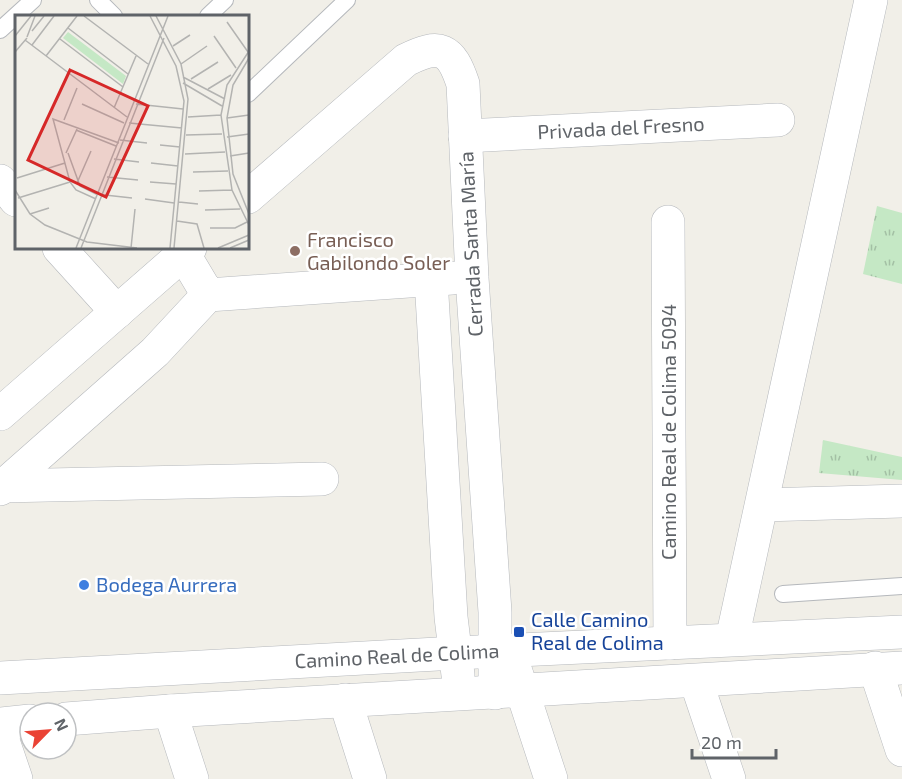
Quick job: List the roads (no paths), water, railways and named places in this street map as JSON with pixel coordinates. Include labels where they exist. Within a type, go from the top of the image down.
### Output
[{"type":"street","points":[[732,639],[871,0]]},
{"type":"street","name":"Cerrada Santa María","points":[[249,196],[406,60],[419,53],[434,50],[445,53],[456,64],[463,84],[472,278],[495,612],[508,691],[551,779]]},
{"type":"street","name":"Privada del Fresno","points":[[465,136],[778,120]]},
{"type":"street","points":[[0,182],[15,199]]},
{"type":"street","name":"Camino Real de Colima 5094","points":[[668,222],[670,643]]},
{"type":"street","points":[[60,249],[117,312]]},
{"type":"street","points":[[0,414],[187,250],[208,295]]},
{"type":"street","points":[[1,488],[154,352],[208,295],[472,278]]},
{"type":"street","name":"Cerrada Santa María","points":[[431,279],[451,617],[460,694]]},
{"type":"street","points":[[1,488],[321,479]]},
{"type":"street","points":[[762,505],[902,501]]},
{"type":"street","name":"Camino Real de Colima","points":[[0,678],[902,632]]},
{"type":"street","points":[[888,668],[902,750]]},
{"type":"street","name":"Camino Real de Colima","points":[[78,718],[888,668]]},
{"type":"street","points":[[696,681],[729,779]]},
{"type":"street","points":[[345,700],[370,779]]},
{"type":"street","points":[[170,711],[192,779]]},
{"type":"street","points":[[0,724],[18,722]]},
{"type":"street","points":[[0,732],[16,779]]},
{"type":"lane","points":[[16,15],[33,0]]},
{"type":"lane","points":[[98,0],[113,15]]},
{"type":"lane","points":[[209,15],[225,0]]},
{"type":"lane","points":[[249,93],[347,0]]},
{"type":"lane","points":[[0,30],[15,16]]},
{"type":"lane","points":[[783,594],[902,586]]},
{"type":"place","name":"Francisco Gabilondo Soler","points":[[295,251]]},
{"type":"place","name":"Bodega Aurrera","points":[[84,585]]},
{"type":"place","name":"Calle Camino Real de Colima","points":[[519,632]]}]
